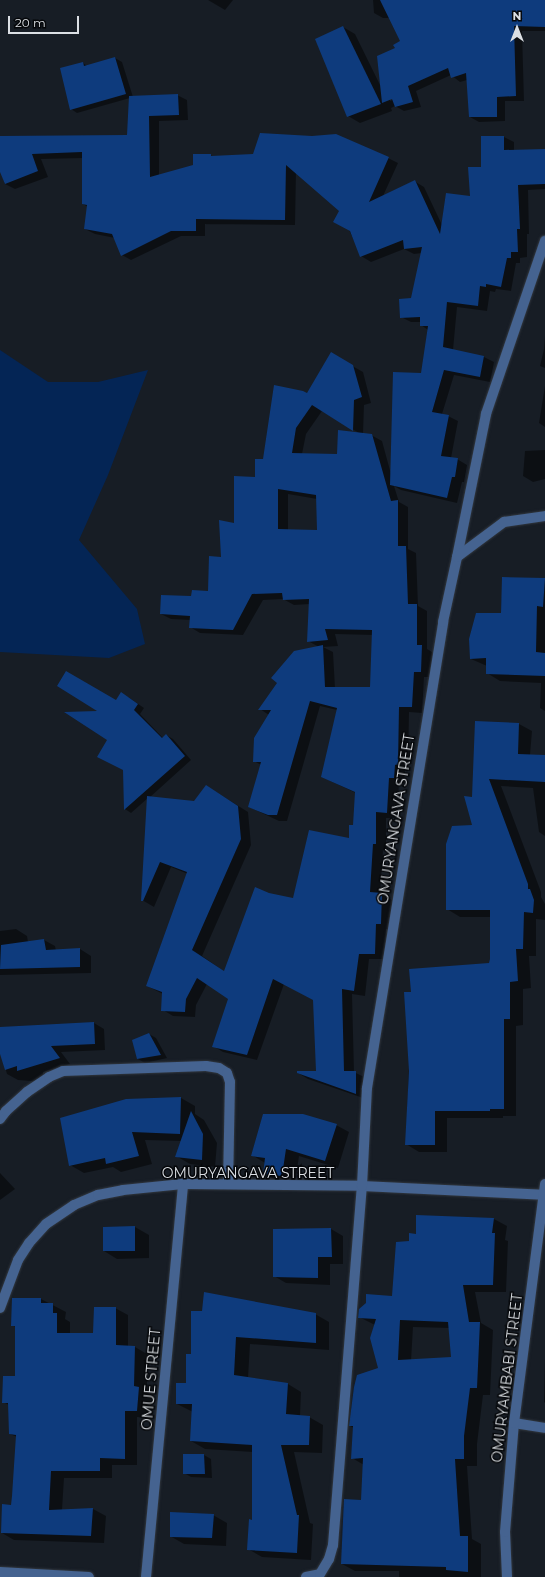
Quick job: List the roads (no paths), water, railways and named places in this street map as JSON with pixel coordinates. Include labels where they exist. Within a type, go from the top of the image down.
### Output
[{"type":"street","name":"OMURYANGAVA STREET","points":[[306,1577],[320,1574],[329,1559],[333,1545],[362,1186],[367,1088],[443,622],[486,414],[545,241]]},
{"type":"street","points":[[457,557],[504,522],[545,516]]},
{"type":"street","points":[[0,1119],[27,1092],[49,1077],[63,1071],[206,1066],[219,1068],[227,1073],[230,1082],[228,1184]]},
{"type":"street","name":"OMURYANGAVA STREET","points":[[0,1308],[18,1260],[29,1243],[52,1220],[74,1206],[98,1195],[123,1190],[183,1184],[362,1186],[543,1194]]},
{"type":"street","name":"OMUE STREET","points":[[146,1577],[183,1184]]},
{"type":"street","name":"OMURYAMBABI STREET","points":[[507,1577],[505,1532],[514,1423],[545,1184]]},
{"type":"street","points":[[514,1423],[545,1428]]},
{"type":"street","points":[[0,1572],[89,1577]]}]
